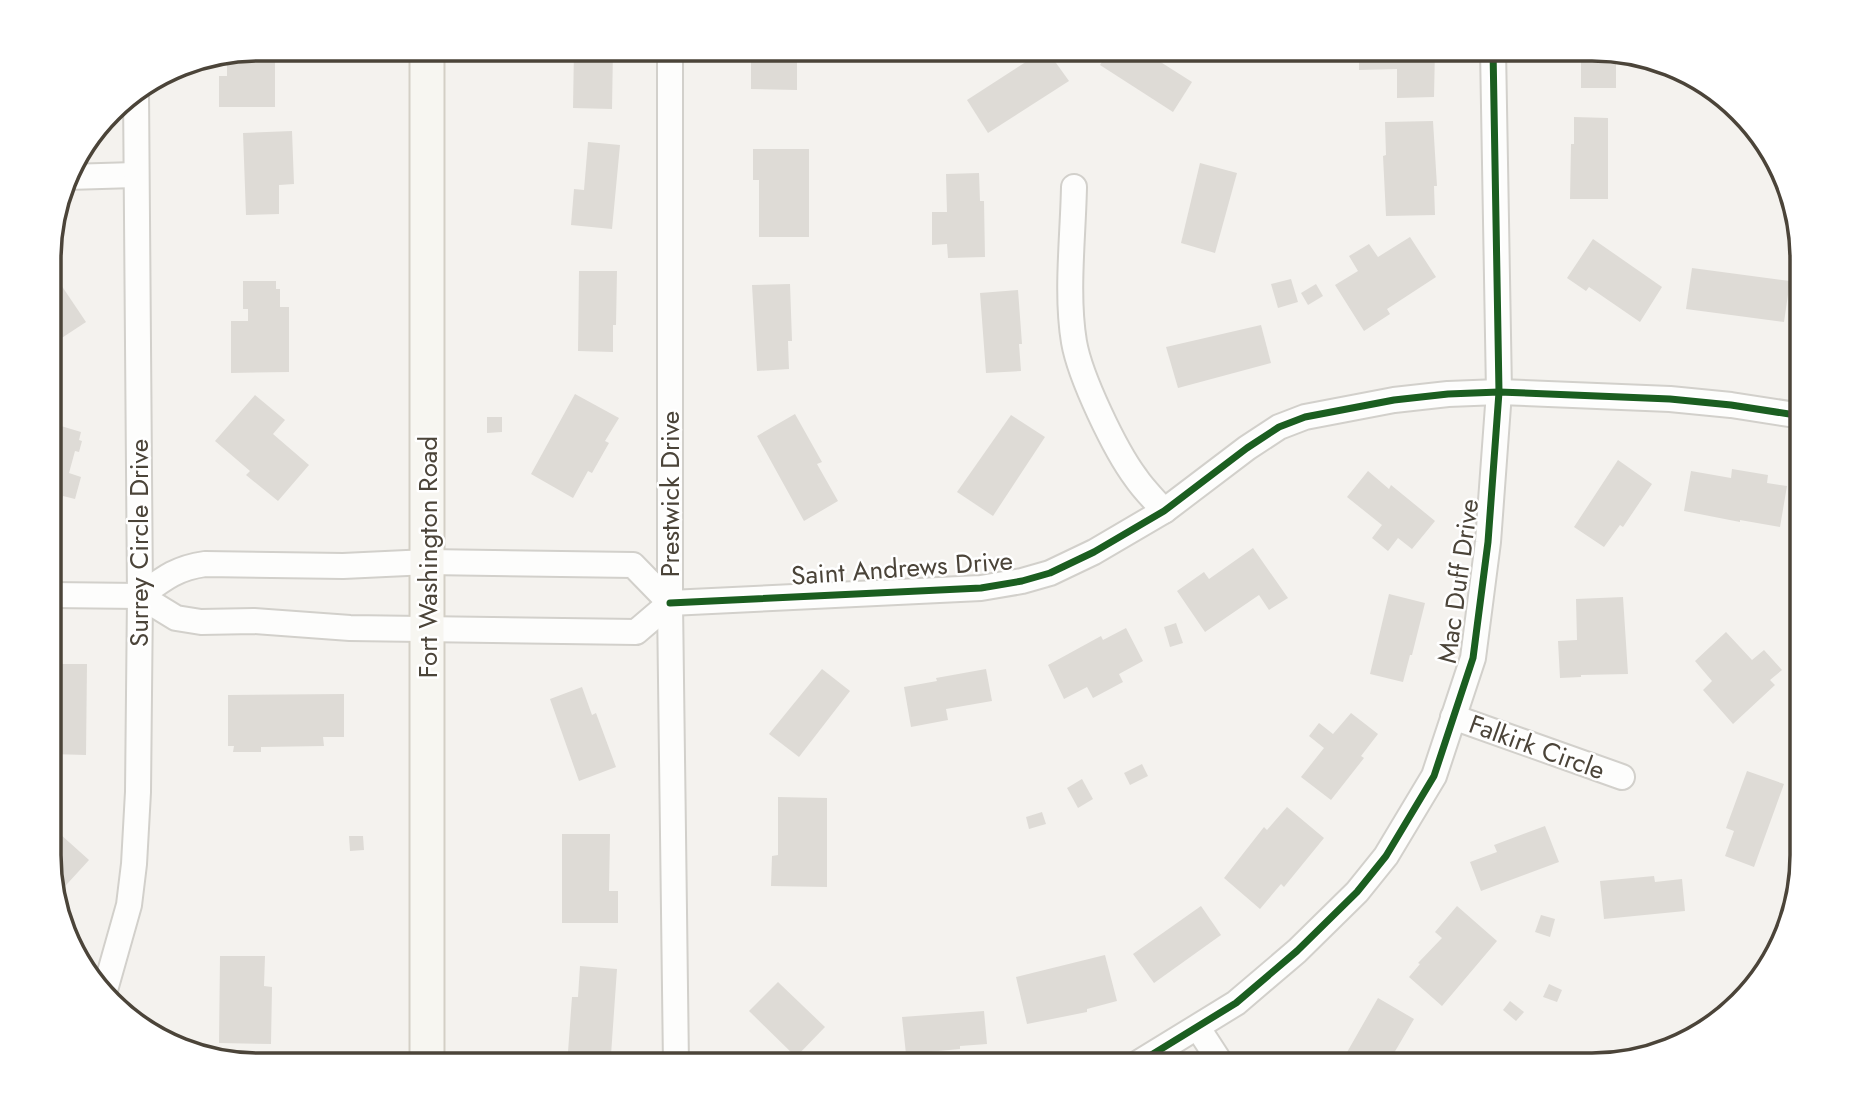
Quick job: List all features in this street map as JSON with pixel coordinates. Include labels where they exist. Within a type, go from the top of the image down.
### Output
[{"type":"main road","name":"Fort Washington Road","points":[[427,61],[427,1053]]},
{"type":"street","name":"Prestwick Drive","points":[[670,61],[670,603],[676,1053]]},
{"type":"street","name":"Mac Duff Drive","points":[[1157,1052],[1236,1003],[1297,951],[1357,892],[1386,856],[1434,776],[1473,658],[1488,542],[1499,393],[1493,61]]},
{"type":"street","name":"Surrey Circle Drive","points":[[107,981],[128,905],[134,864],[138,792],[140,596],[136,105]]},
{"type":"street","points":[[80,177],[135,175]]},
{"type":"street","points":[[1074,187],[1072,313],[1074,343],[1080,365],[1113,437],[1135,477],[1164,511]]},
{"type":"street","name":"Saint Andrews Drive","points":[[670,603],[981,588],[1023,581],[1050,573],[1094,552],[1164,511],[1279,427],[1305,417],[1394,400],[1448,394],[1499,393],[1671,399],[1789,414]]},
{"type":"street","points":[[61,595],[140,596],[176,618],[188,621],[254,621],[351,628],[636,632],[670,603],[633,565],[428,562],[343,566],[186,567],[167,575],[140,596]]},
{"type":"street","name":"Falkirk Circle","points":[[1453,717],[1622,777]]},
{"type":"street","points":[[1198,1028],[1214,1052]]},
{"type":"building","points":[[275,61],[275,107],[219,107],[219,76],[227,76],[227,64]]},
{"type":"building","points":[[574,61],[613,61],[612,109],[573,108]]},
{"type":"building","points":[[751,61],[797,61],[797,90],[751,89]]},
{"type":"building","points":[[1027,61],[1055,61],[1069,81],[988,133],[967,100]]},
{"type":"building","points":[[1102,61],[1159,61],[1192,82],[1173,112],[1100,65]]},
{"type":"building","points":[[1359,61],[1435,61],[1434,97],[1397,98],[1397,69],[1359,70]]},
{"type":"building","points":[[1581,61],[1616,63],[1616,88],[1581,88]]},
{"type":"building","points":[[1574,117],[1608,118],[1608,199],[1570,199]]},
{"type":"building","points":[[1433,121],[1437,186],[1434,186],[1435,215],[1386,216],[1383,156],[1386,155],[1385,122]]},
{"type":"building","points":[[292,131],[294,184],[279,185],[279,214],[246,215],[243,133]]},
{"type":"building","points":[[588,142],[620,145],[612,229],[571,225],[574,189],[584,190]]},
{"type":"building","points":[[753,149],[809,149],[809,237],[759,237],[759,180],[753,180]]},
{"type":"building","points":[[1200,163],[1237,173],[1215,253],[1181,243]]},
{"type":"building","points":[[979,173],[980,201],[984,201],[985,257],[948,258],[947,244],[932,245],[932,212],[947,212],[946,174]]},
{"type":"building","points":[[1410,237],[1436,277],[1387,309],[1390,314],[1364,331],[1335,285],[1358,271],[1349,256],[1369,244],[1378,257]]},
{"type":"building","points":[[1593,239],[1662,287],[1640,322],[1589,287],[1586,291],[1567,278]]},
{"type":"building","points":[[1692,268],[1789,281],[1784,322],[1686,309]]},
{"type":"building","points":[[579,271],[617,271],[613,352],[578,351]]},
{"type":"building","points":[[1291,279],[1298,302],[1278,308],[1271,284]]},
{"type":"building","points":[[243,281],[276,281],[276,289],[280,289],[280,307],[289,307],[289,372],[231,373],[231,321],[248,321],[248,309],[243,309]]},
{"type":"building","points":[[790,284],[792,341],[788,341],[789,369],[757,371],[752,285]]},
{"type":"building","points":[[1316,284],[1323,296],[1308,305],[1301,293]]},
{"type":"building","points":[[61,285],[86,322],[61,338]]},
{"type":"building","points":[[1018,290],[1021,371],[986,373],[980,293]]},
{"type":"building","points":[[1261,325],[1271,363],[1178,388],[1166,347]]},
{"type":"building","points":[[575,394],[619,418],[605,441],[609,443],[592,473],[588,471],[573,498],[531,474]]},
{"type":"building","points":[[255,395],[285,420],[273,434],[309,465],[278,501],[246,475],[250,471],[215,441]]},
{"type":"building","points":[[795,414],[822,462],[817,464],[838,501],[804,521],[757,436]]},
{"type":"building","points":[[1011,415],[1045,437],[993,516],[957,492]]},
{"type":"building","points":[[487,417],[502,417],[502,432],[487,433]]},
{"type":"building","points":[[61,426],[81,432],[79,440],[82,441],[79,452],[75,451],[69,473],[81,477],[75,499],[63,496],[61,503]]},
{"type":"building","points":[[1618,460],[1652,484],[1623,527],[1620,525],[1604,547],[1574,527]]},
{"type":"building","points":[[1732,469],[1768,475],[1767,483],[1787,486],[1780,527],[1684,511],[1691,471],[1731,478]]},
{"type":"building","points":[[1368,471],[1389,489],[1391,485],[1435,521],[1412,549],[1398,538],[1388,551],[1372,538],[1382,525],[1347,497]]},
{"type":"building","points":[[1253,548],[1288,598],[1269,610],[1259,595],[1205,632],[1177,591],[1204,572],[1209,579]]},
{"type":"building","points":[[1389,594],[1425,603],[1403,682],[1370,674]]},
{"type":"building","points":[[1623,597],[1628,674],[1560,678],[1558,641],[1577,640],[1576,599]]},
{"type":"building","points":[[1176,623],[1183,643],[1170,647],[1164,627]]},
{"type":"building","points":[[1126,628],[1143,661],[1119,674],[1123,682],[1093,698],[1087,687],[1064,699],[1048,665],[1101,636],[1103,640]]},
{"type":"building","points":[[1726,632],[1752,660],[1764,650],[1782,670],[1770,680],[1775,685],[1733,724],[1703,690],[1712,681],[1695,661]]},
{"type":"building","points":[[61,664],[87,664],[86,755],[61,754]]},
{"type":"building","points":[[822,669],[850,691],[799,757],[769,734]]},
{"type":"building","points":[[986,669],[992,701],[946,709],[948,720],[911,727],[904,687]]},
{"type":"building","points":[[582,687],[592,715],[596,713],[616,767],[579,781],[550,699]]},
{"type":"building","points":[[344,694],[344,737],[323,737],[324,746],[261,747],[261,752],[233,752],[234,746],[228,746],[228,695]]},
{"type":"building","points":[[1351,713],[1378,734],[1361,756],[1364,758],[1331,800],[1301,777],[1324,748],[1309,736],[1319,723],[1333,734]]},
{"type":"building","points":[[1142,764],[1148,776],[1130,785],[1124,773]]},
{"type":"building","points":[[1747,771],[1784,784],[1754,867],[1725,856],[1734,831],[1726,828]]},
{"type":"building","points":[[1082,779],[1093,799],[1078,808],[1067,788]]},
{"type":"building","points":[[778,797],[827,798],[827,887],[771,886],[772,856],[778,855]]},
{"type":"building","points":[[1287,807],[1324,838],[1284,887],[1281,884],[1260,909],[1224,878],[1264,827],[1267,830]]},
{"type":"building","points":[[1042,812],[1046,824],[1029,829],[1026,817]]},
{"type":"building","points":[[1545,826],[1559,862],[1481,891],[1470,862],[1497,852],[1494,845]]},
{"type":"building","points":[[562,834],[610,834],[609,891],[618,891],[618,923],[562,923]]},
{"type":"building","points":[[61,835],[89,860],[64,887]]},
{"type":"building","points":[[349,836],[363,836],[364,850],[350,851]]},
{"type":"building","points":[[1654,876],[1655,882],[1682,879],[1685,911],[1604,919],[1600,881]]},
{"type":"building","points":[[1201,906],[1221,935],[1154,983],[1133,954]]},
{"type":"building","points":[[1457,906],[1497,941],[1442,1006],[1409,977],[1420,964],[1418,963],[1442,938],[1435,932]]},
{"type":"building","points":[[1541,915],[1555,919],[1550,937],[1535,932]]},
{"type":"building","points":[[1105,955],[1117,1001],[1087,1009],[1087,1012],[1027,1024],[1016,977]]},
{"type":"building","points":[[220,956],[265,956],[264,986],[272,987],[271,1044],[219,1043]]},
{"type":"building","points":[[580,966],[617,969],[611,1053],[568,1052],[572,997],[578,997]]},
{"type":"building","points":[[778,982],[825,1027],[800,1053],[792,1053],[749,1011]]},
{"type":"building","points":[[1549,984],[1562,990],[1557,1002],[1543,997]]},
{"type":"building","points":[[1378,998],[1414,1019],[1395,1052],[1347,1052]]},
{"type":"building","points":[[1510,1001],[1524,1012],[1516,1021],[1503,1010]]},
{"type":"building","points":[[984,1011],[987,1044],[960,1046],[960,1049],[906,1053],[902,1017]]},
{"type":"cycle path","points":[[1156,1052],[1236,1003],[1297,951],[1357,892],[1386,856],[1434,776],[1473,658],[1488,542],[1499,392],[1493,61]]},
{"type":"cycle path","points":[[670,603],[981,588],[1022,581],[1050,573],[1094,552],[1164,511],[1279,427],[1305,417],[1394,400],[1499,392],[1670,399],[1789,414]]}]
